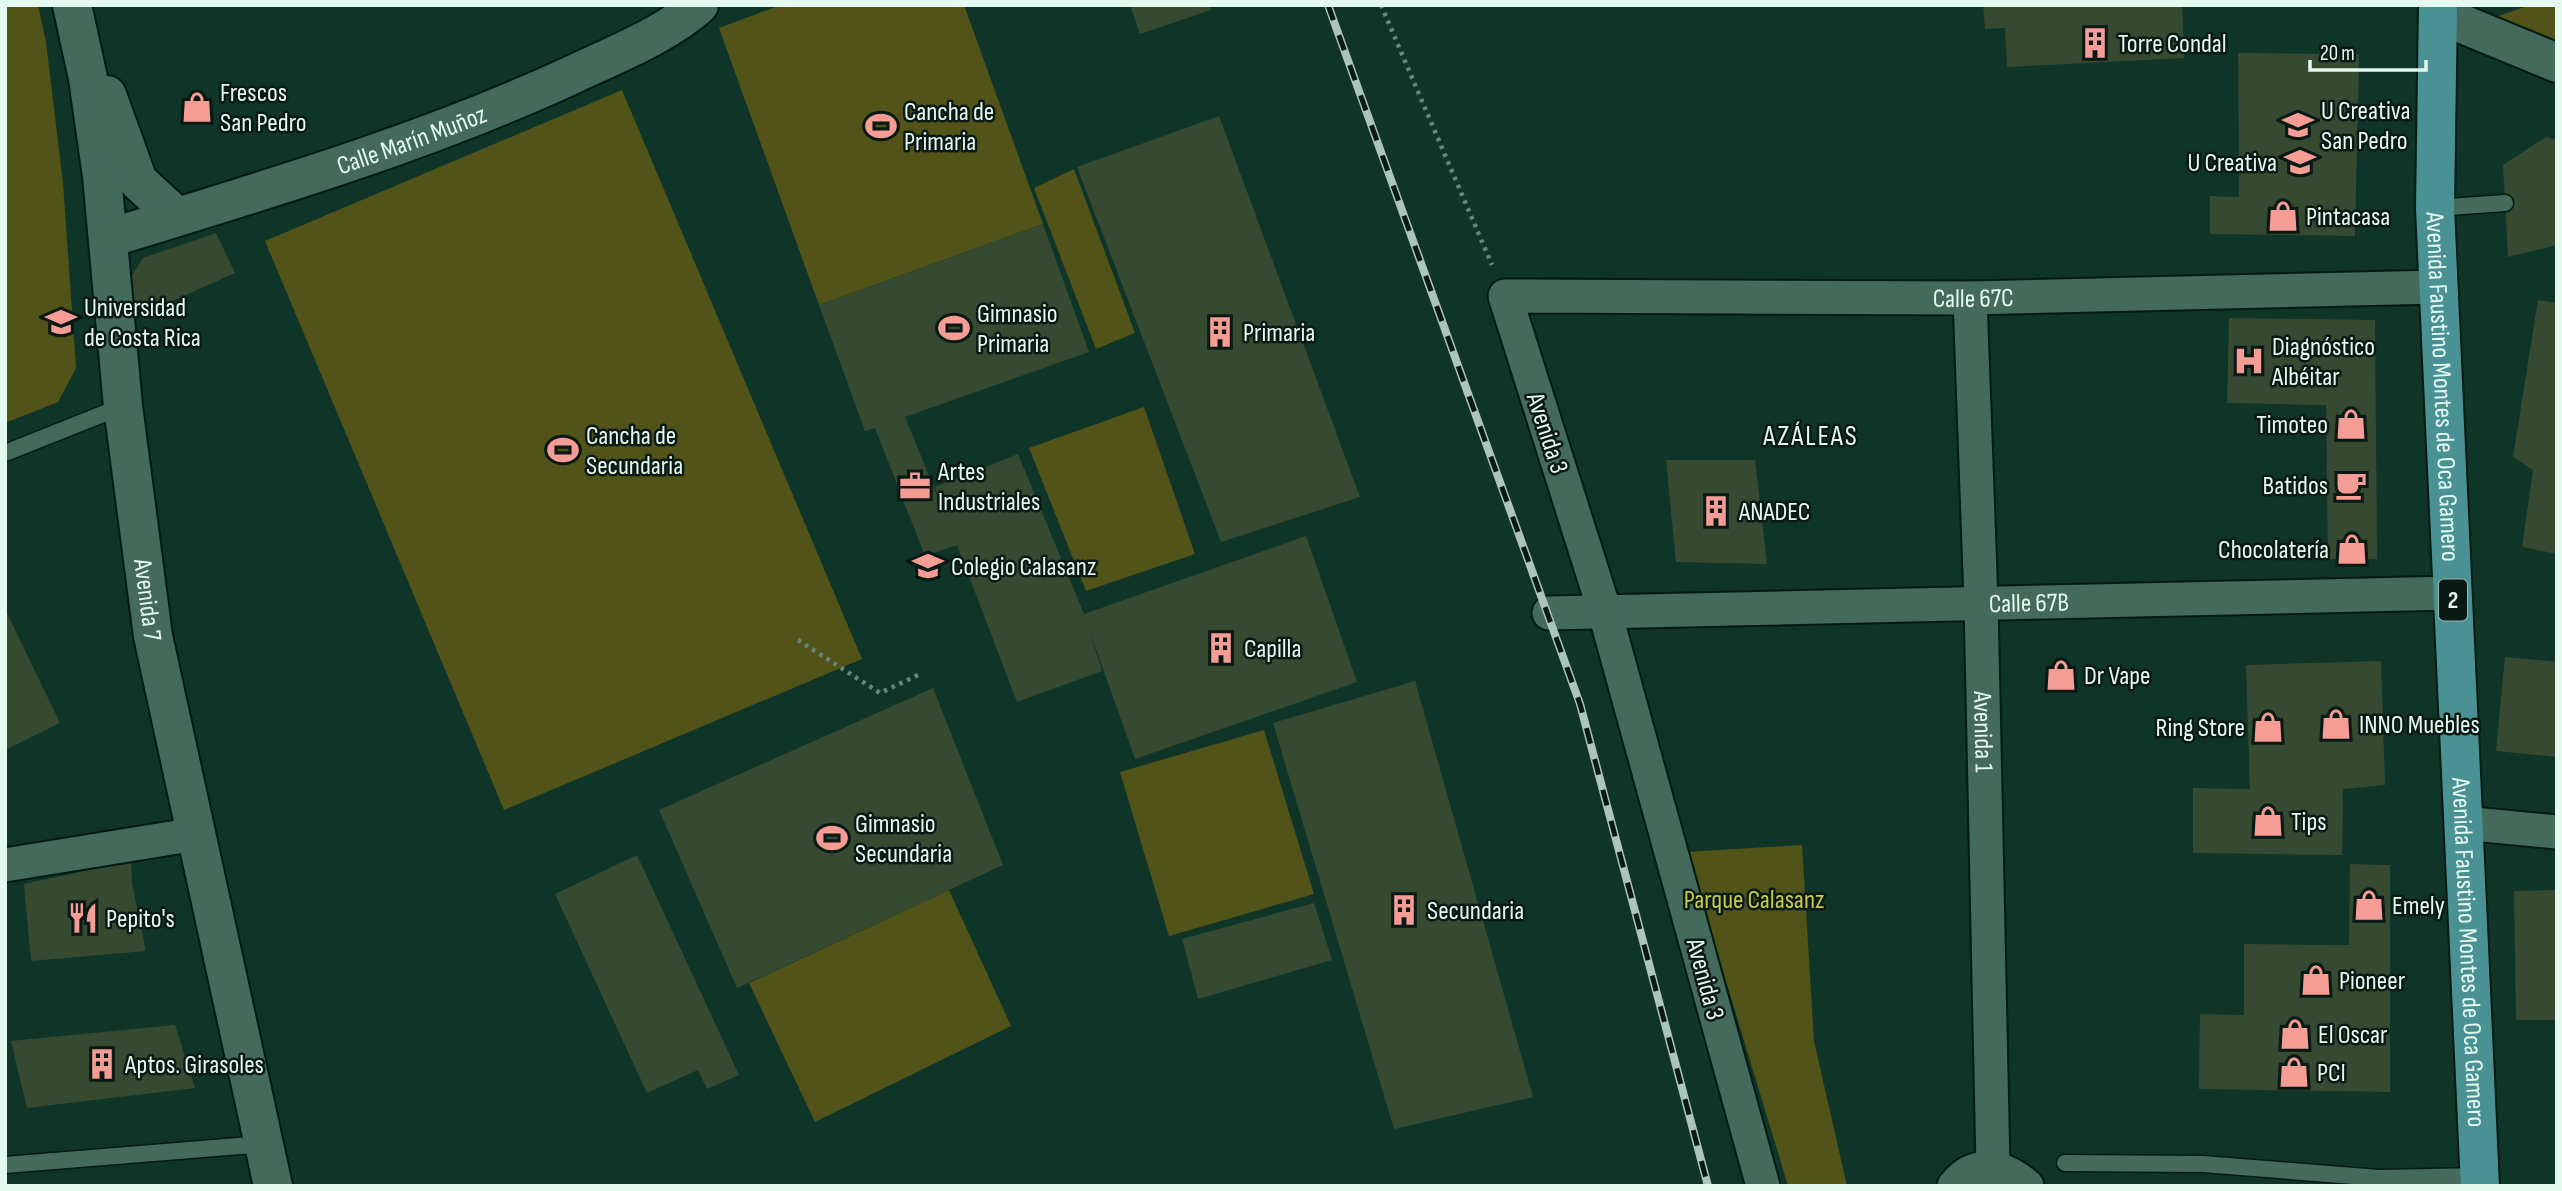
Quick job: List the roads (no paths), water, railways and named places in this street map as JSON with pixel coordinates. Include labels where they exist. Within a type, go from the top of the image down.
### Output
[{"type":"highway","name":"Avenida Faustino Montes de Oca Gamero","points":[[2445,8],[2435,208],[2480,1181]]},
{"type":"street","name":"Avenida 7","points":[[72,5],[89,78],[109,238],[122,406],[153,636],[273,1186]]},
{"type":"street","name":"Calle Marín Muñoz","points":[[109,238],[336,167],[518,100],[622,52],[699,5]]},
{"type":"street","points":[[2445,8],[2557,63]]},
{"type":"street","points":[[89,78],[109,98],[138,181],[177,217]]},
{"type":"street","name":"Calle 67C","points":[[1505,296],[1970,298],[2439,286]]},
{"type":"street","name":"Avenida 3","points":[[1505,296],[1604,609],[1763,1186]]},
{"type":"street","name":"Avenida 1","points":[[1970,298],[1981,601],[1993,1167]]},
{"type":"street","name":"Calle 67B","points":[[1604,609],[2453,593]]},
{"type":"street","points":[[1549,613],[1604,609]]},
{"type":"street","points":[[2463,823],[2557,832]]},
{"type":"street","points":[[5,864],[196,834]]},
{"type":"street","points":[[1954,1186],[1973,1171],[1993,1167],[2012,1172],[2027,1186]]},
{"type":"lane","points":[[2435,208],[2505,203]]},
{"type":"lane","points":[[5,453],[122,406]]},
{"type":"lane","points":[[5,1165],[264,1144]]},
{"type":"lane","points":[[2065,1163],[2203,1164],[2379,1178],[2480,1181]]},
{"type":"railway","points":[[1328,5],[1580,704],[1708,1186]]},
{"type":"place","name":"Torre Condal","points":[[2095,43]]},
{"type":"place","name":"Frescos San Pedro","points":[[197,107]]},
{"type":"place","name":"U Creativa San Pedro","points":[[2298,125]]},
{"type":"place","name":"Cancha de Primaria","points":[[881,126]]},
{"type":"place","name":"U Creativa","points":[[2300,162]]},
{"type":"place","name":"Pintacasa","points":[[2283,216]]},
{"type":"place","name":"Universidad de Costa Rica","points":[[61,322]]},
{"type":"place","name":"Gimnasio Primaria","points":[[954,328]]},
{"type":"place","name":"Primaria","points":[[1220,332]]},
{"type":"place","name":"Diagnóstico Albéitar","points":[[2249,361]]},
{"type":"place","name":"Timoteo","points":[[2351,424]]},
{"type":"place","name":"Cancha de Secundaria","points":[[563,450]]},
{"type":"place","name":"Batidos","points":[[2351,485]]},
{"type":"place","name":"Artes Industriales","points":[[915,486]]},
{"type":"place","name":"ANADEC","points":[[1716,511]]},
{"type":"place","name":"Chocolatería","points":[[2352,549]]},
{"type":"place","name":"Colegio Calasanz","points":[[928,566]]},
{"type":"place","name":"Capilla","points":[[1221,648]]},
{"type":"place","name":"Dr Vape","points":[[2061,675]]},
{"type":"place","name":"INNO Muebles","points":[[2336,724]]},
{"type":"place","name":"Ring Store","points":[[2268,727]]},
{"type":"place","name":"Tips","points":[[2268,821]]},
{"type":"place","name":"Gimnasio Secundaria","points":[[832,838]]},
{"type":"place","name":"Emely","points":[[2369,905]]},
{"type":"place","name":"Secundaria","points":[[1404,910]]},
{"type":"place","name":"Pepito's","points":[[83,918]]},
{"type":"place","name":"Pioneer","points":[[2316,980]]},
{"type":"place","name":"El Oscar","points":[[2295,1034]]},
{"type":"place","name":"Aptos. Girasoles","points":[[102,1064]]},
{"type":"place","name":"PCI","points":[[2294,1072]]},
{"type":"district","name":"AZÁLEAS","points":[[1811,435]]},
{"type":"park label","name":"Parque Calasanz","points":[[1754,899]]}]
